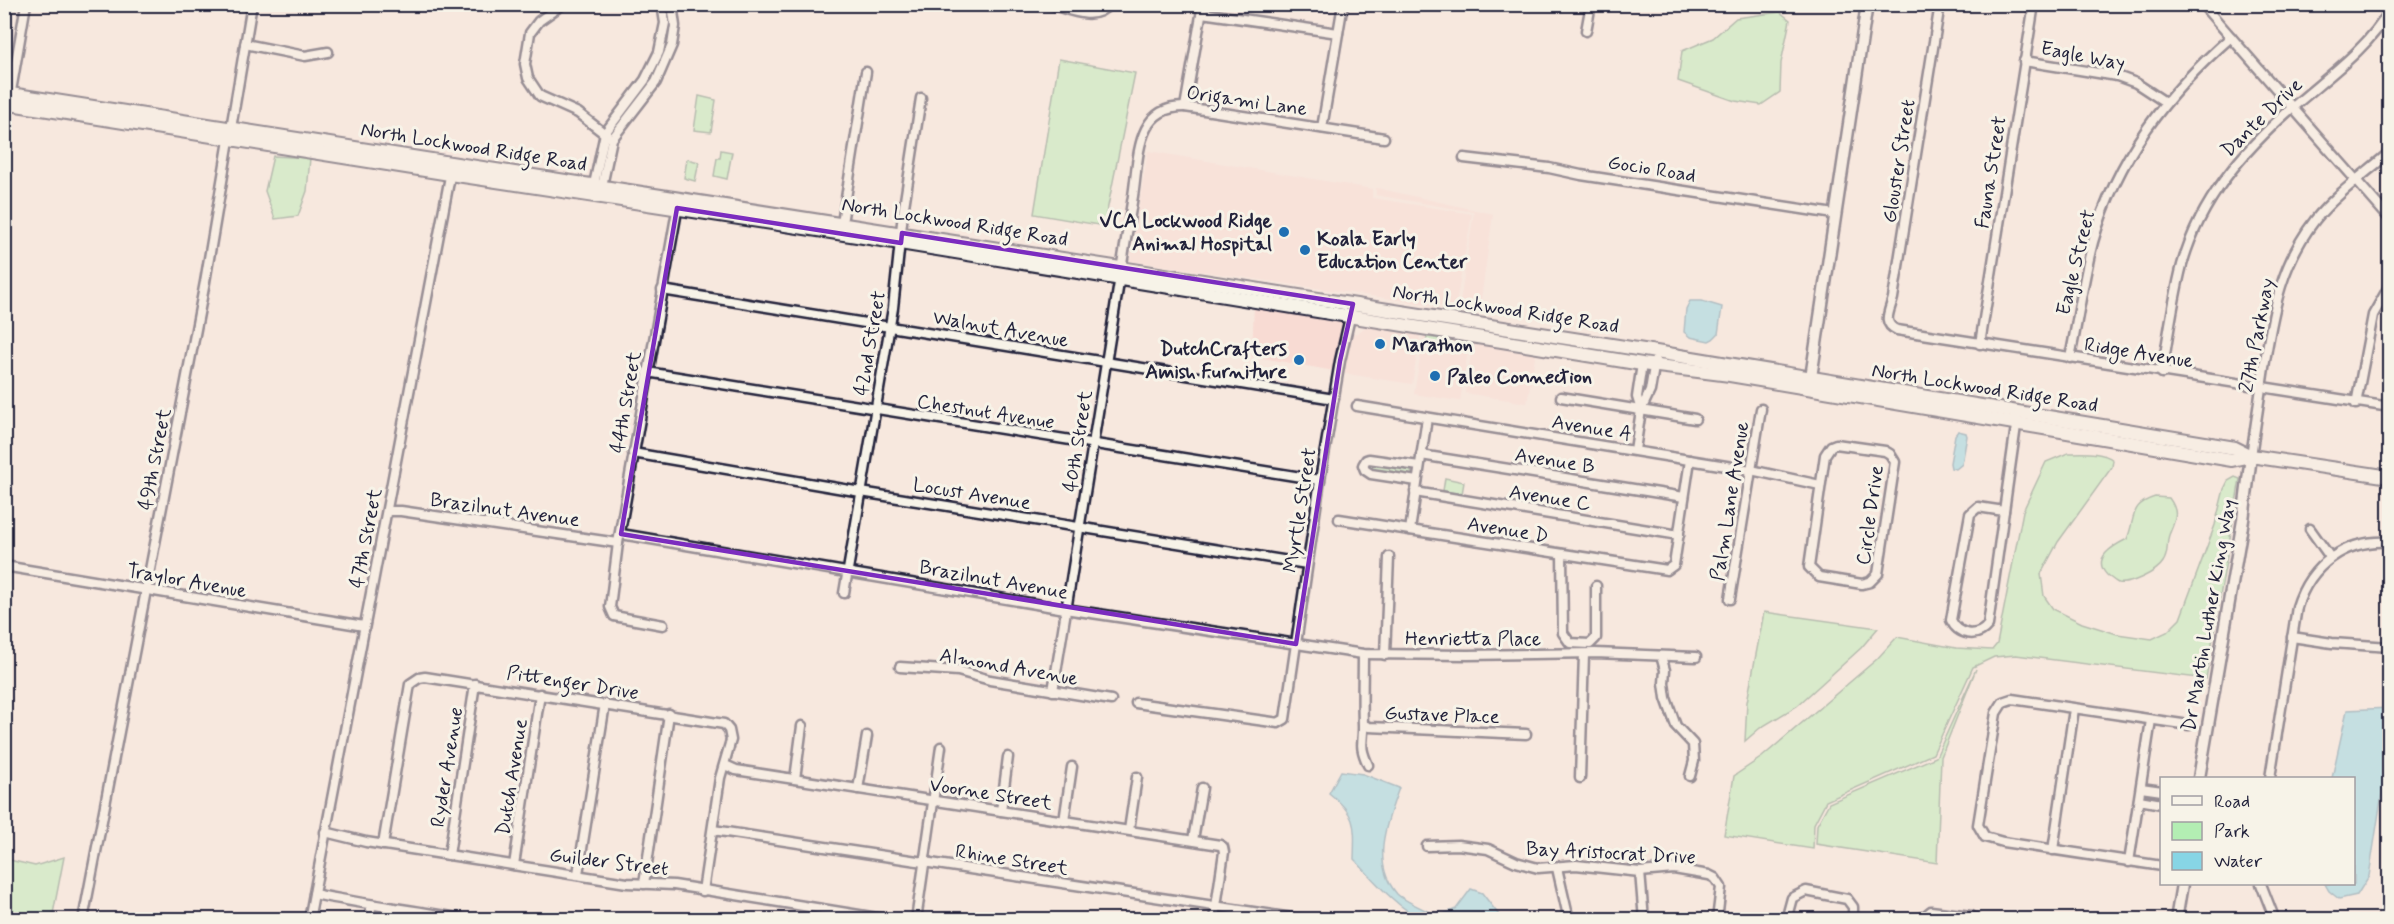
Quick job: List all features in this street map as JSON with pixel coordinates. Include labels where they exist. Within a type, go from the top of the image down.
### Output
[{"type":"main road","name":"North Lockwood Ridge Road","points":[[8,98],[901,238],[2017,418],[2235,448],[2251,456],[2390,477]]},
{"type":"main road","name":"North Lockwood Ridge Road","points":[[678,203],[842,223],[901,238]]},
{"type":"main road","name":"North Lockwood Ridge Road","points":[[1650,359],[1708,361],[1810,384]]},
{"type":"street","points":[[4,132],[8,98],[26,4]]},
{"type":"street","name":"49th Street","points":[[82,920],[203,294],[252,4]]},
{"type":"street","points":[[597,190],[608,136],[645,80],[659,52],[665,23],[662,4]]},
{"type":"street","points":[[608,136],[656,82],[674,35],[672,4]]},
{"type":"street","points":[[1049,4],[1089,15],[1101,13],[1109,4]]},
{"type":"street","points":[[1322,128],[1343,4]]},
{"type":"street","points":[[1586,31],[1591,4]]},
{"type":"street","points":[[1810,384],[1867,4]]},
{"type":"street","name":"Glouster Street","points":[[1888,322],[1940,4]]},
{"type":"street","name":"Fauna Street","points":[[1980,344],[2034,4]]},
{"type":"street","points":[[2202,4],[2390,219]]},
{"type":"street","points":[[559,7],[539,21],[530,33],[525,64],[528,78],[540,96],[578,113],[608,136]]},
{"type":"street","points":[[1185,107],[1202,8],[1338,33]]},
{"type":"street","name":"Dante Drive","points":[[2162,373],[2177,285],[2195,230],[2215,192],[2240,158],[2260,136],[2365,43],[2390,10]]},
{"type":"street","name":"Eagle Street","points":[[2070,358],[2086,270],[2102,214],[2130,154],[2165,102],[2199,65],[2231,38]]},
{"type":"street","points":[[244,44],[305,56],[328,52]]},
{"type":"street","name":"Eagle Way","points":[[2024,61],[2116,76],[2136,83],[2165,102]]},
{"type":"street","points":[[842,223],[866,72]]},
{"type":"street","name":"42nd Street","points":[[844,594],[889,326],[903,213],[921,98]]},
{"type":"street","name":"Origami Lane","points":[[1133,196],[1147,125],[1161,110],[1172,107],[1185,107],[1384,138]]},
{"type":"street","name":"27th Parkway","points":[[2251,456],[2274,306],[2289,263],[2316,219],[2390,152]]},
{"type":"street","name":"Gocio Road","points":[[1464,158],[1548,168],[1601,179],[1834,214]]},
{"type":"street","name":"47th Street","points":[[309,920],[451,168]]},
{"type":"street","name":"40th Street","points":[[1053,691],[1133,196]]},
{"type":"street","name":"44th Street","points":[[663,625],[618,618],[611,614],[610,607],[633,453],[678,203]]},
{"type":"street","points":[[2356,404],[2373,315],[2390,285]]},
{"type":"street","name":"Walnut Avenue","points":[[662,290],[1334,399]]},
{"type":"street","name":"Myrtle Street","points":[[1136,703],[1272,722],[1282,721],[1287,716],[1320,480],[1340,361],[1352,310]]},
{"type":"street","name":"Ridge Avenue","points":[[1888,322],[1895,330],[2390,408]]},
{"type":"street","points":[[1635,450],[1641,410],[1637,397],[1650,359]]},
{"type":"street","name":"Chestnut Avenue","points":[[647,372],[1320,480]]},
{"type":"street","points":[[1561,397],[1695,419]]},
{"type":"street","name":"Avenue A","points":[[1357,406],[1635,450],[1751,470],[1820,485]]},
{"type":"street","name":"Palm Lane Avenue","points":[[1730,599],[1761,409]]},
{"type":"street","points":[[1410,530],[1427,418]]},
{"type":"street","points":[[2004,511],[1978,507],[1970,514],[1951,620],[1963,632],[1980,633],[1988,625],[2004,511],[2017,418]]},
{"type":"street","name":"Circle Drive","points":[[1836,444],[1885,451],[1893,458],[1895,469],[1878,574],[1870,582],[1862,584],[1819,577],[1809,567],[1820,485],[1825,455],[1831,446],[1836,444]]},
{"type":"street","name":"Locust Avenue","points":[[633,453],[1307,564]]},
{"type":"street","name":"Avenue B","points":[[1421,455],[1684,497]]},
{"type":"street","name":"Dr Martin Luther King Way","points":[[2199,777],[2243,520],[2251,456]]},
{"type":"street","points":[[1417,481],[1371,474],[1365,470],[1363,465],[1369,459],[1419,466]]},
{"type":"street","points":[[1679,535],[1690,460]]},
{"type":"street","name":"Avenue C","points":[[1415,492],[1679,535]]},
{"type":"street","name":"Brazilnut Avenue","points":[[387,511],[413,512],[618,543]]},
{"type":"street","name":"Avenue D","points":[[1339,519],[1664,571],[1672,568],[1679,535]]},
{"type":"street","points":[[2310,529],[2330,557]]},
{"type":"street","name":"Brazilnut Avenue","points":[[621,534],[1065,609],[1363,654]]},
{"type":"street","points":[[2270,777],[2297,607],[2303,589],[2319,567],[2330,557],[2351,546],[2390,542]]},
{"type":"street","points":[[1562,554],[1563,633],[1570,643],[1590,644],[1596,638],[1596,586]]},
{"type":"street","points":[[1385,655],[1389,557]]},
{"type":"street","name":"Traylor Avenue","points":[[4,566],[364,627]]},
{"type":"street","points":[[2292,637],[2332,643],[2390,647]]},
{"type":"street","points":[[1363,654],[1364,725]]},
{"type":"street","name":"Henrietta Place","points":[[1363,654],[1584,654],[1696,657]]},
{"type":"street","points":[[1580,778],[1584,654]]},
{"type":"street","points":[[1661,656],[1665,670],[1666,698],[1676,726],[1693,744],[1694,761],[1690,776]]},
{"type":"street","name":"Almond Avenue","points":[[900,667],[958,671],[990,680],[1111,700]]},
{"type":"street","name":"Pittenger Drive","points":[[383,845],[408,689],[411,684],[425,676],[724,724],[731,736],[720,778],[703,891]]},
{"type":"street","name":"Ryder Avenue","points":[[449,855],[475,684]]},
{"type":"street","name":"Dutch Avenue","points":[[514,865],[540,694]]},
{"type":"street","points":[[2160,866],[2053,850],[1985,837],[1978,825],[1996,713],[2003,702],[2012,699],[2189,725]]},
{"type":"street","points":[[578,874],[605,704]]},
{"type":"street","points":[[2053,850],[2074,709]]},
{"type":"street","points":[[644,884],[669,714]]},
{"type":"street","points":[[2129,862],[2151,720]]},
{"type":"street","name":"Gustave Place","points":[[1368,765],[1362,752],[1361,741],[1364,725],[1380,728],[1526,734]]},
{"type":"street","points":[[795,779],[802,726]]},
{"type":"street","points":[[858,789],[867,736]]},
{"type":"street","points":[[915,920],[941,747]]},
{"type":"street","points":[[1001,811],[1008,757]]},
{"type":"street","name":"Voorne Street","points":[[725,765],[736,770],[1193,840],[1223,847],[1216,906]]},
{"type":"street","points":[[1064,821],[1072,767]]},
{"type":"street","points":[[1129,830],[1137,777]]},
{"type":"street","points":[[1193,840],[1202,788]]},
{"type":"street","points":[[2141,788],[2160,791]]},
{"type":"street","points":[[2139,800],[2160,804]]},
{"type":"street","name":"Rhine Street","points":[[713,830],[1306,920]]},
{"type":"street","name":"Guilder Street","points":[[325,832],[383,845],[644,884],[674,885],[890,920]]},
{"type":"street","name":"Bay Aristocrat Drive","points":[[1427,846],[1479,847],[1495,851],[1525,866],[1557,868],[1576,865],[1640,872],[1674,869],[1709,875],[1715,878],[1722,891],[1717,920]]},
{"type":"street","points":[[1557,868],[1569,920]]},
{"type":"street","points":[[1640,872],[1644,920]]},
{"type":"street","points":[[2176,920],[2182,885]]},
{"type":"street","points":[[2261,885],[2275,920]]},
{"type":"street","points":[[1786,920],[1792,898],[1806,891],[1847,899],[1853,907],[1853,920]]},
{"type":"street","points":[[314,894],[371,906],[421,911],[468,920]]},
{"type":"street","points":[[370,920],[371,906]]},
{"type":"street","points":[[1214,920],[1216,906]]},
{"type":"street","points":[[1920,920],[1925,914],[1937,911],[1971,916],[1977,920]]},
{"type":"highlighted area","points":[[677,208],[901,243],[902,233],[1353,304],[1340,361],[1296,644],[621,534]]},
{"type":"shaded area","points":[[1148,151],[1372,189],[1372,198],[1472,214],[1455,308],[1130,261]]},
{"type":"shaded area","points":[[1376,188],[1493,214],[1479,313],[1459,310],[1474,212],[1376,195]]},
{"type":"shaded area","points":[[1254,304],[1346,319],[1334,371],[1252,356]]},
{"type":"shaded area","points":[[1354,320],[1536,350],[1527,403],[1465,393],[1473,342],[1423,333],[1420,336],[1412,384],[1342,373],[1351,332],[1357,334],[1365,327],[1362,323],[1353,326]]},
{"type":"shaded area","points":[[1424,336],[1469,344],[1460,401],[1414,394]]},
{"type":"green space","points":[[1780,12],[1790,20],[1781,63],[1780,92],[1761,105],[1735,101],[1678,81],[1682,51],[1713,38],[1736,18]]},
{"type":"green space","points":[[1059,59],[1135,73],[1104,226],[1034,214]]},
{"type":"green space","points":[[699,96],[716,100],[711,132],[694,130]]},
{"type":"green space","points":[[721,150],[732,152],[727,179],[714,176]]},
{"type":"green space","points":[[273,156],[310,158],[307,191],[298,216],[275,219],[265,191]]},
{"type":"green space","points":[[687,159],[699,162],[695,181],[684,178]]},
{"type":"green space","points":[[1392,317],[1457,324],[1637,353],[1642,359]]},
{"type":"green space","points":[[1427,337],[1448,340],[1453,344],[1453,351],[1426,346]]},
{"type":"green space","points":[[2068,453],[2103,455],[2113,460],[2112,467],[2058,542],[2041,574],[2044,596],[2053,609],[2082,623],[2117,634],[2152,639],[2167,632],[2180,619],[2215,525],[2224,489],[2228,481],[2235,477],[2240,479],[2206,679],[2016,655],[1994,657],[1973,667],[1933,754],[1826,801],[1814,824],[1813,849],[1724,835],[1734,776],[1762,757],[1877,659],[1897,637],[1956,648],[1992,650],[1997,644],[2023,511],[2046,462]]},
{"type":"green space","points":[[1370,463],[1410,468],[1412,474],[1409,476],[1371,470],[1368,467]]},
{"type":"green space","points":[[1445,478],[1464,482],[1462,494],[1443,491]]},
{"type":"green space","points":[[2155,497],[2169,498],[2175,512],[2175,521],[2168,538],[2165,559],[2160,566],[2143,577],[2118,583],[2103,569],[2101,563],[2103,558],[2110,549],[2127,539],[2137,508]]},
{"type":"green space","points":[[1764,612],[1878,628],[1861,648],[1797,706],[1760,728],[1745,741],[1747,702]]},
{"type":"green space","points":[[1976,669],[1941,757],[1937,863],[1816,844],[1817,825],[1829,803],[1936,757]]},
{"type":"green space","points":[[64,857],[52,919],[5,919],[5,859],[35,866]]},
{"type":"water","points":[[1690,301],[1702,301],[1722,307],[1718,334],[1713,339],[1709,341],[1690,337],[1684,332],[1686,309]]},
{"type":"water","points":[[1958,431],[1966,433],[1967,436],[1962,464],[1956,469],[1951,468],[1950,463],[1955,435]]},
{"type":"water","points":[[2389,708],[2389,748],[2369,876],[2357,895],[2339,899],[2326,885],[2355,885],[2355,777],[2332,777],[2347,710]]},
{"type":"water","points":[[1341,771],[1363,774],[1399,788],[1386,828],[1383,856],[1384,869],[1389,882],[1400,897],[1438,916],[1456,909],[1471,889],[1482,893],[1502,919],[1421,919],[1394,900],[1354,859],[1352,822],[1345,808],[1329,793]]},
{"type":"place","name":"VCA Lockwood Ridge Animal Hospital","points":[[1284,232]]},
{"type":"place","name":"Koala Early Education Center","points":[[1305,250]]},
{"type":"place","name":"Marathon","points":[[1380,344]]},
{"type":"place","name":"DutchCrafters Amish Furniture","points":[[1299,360]]},
{"type":"place","name":"Paleo Connection","points":[[1435,376]]}]
